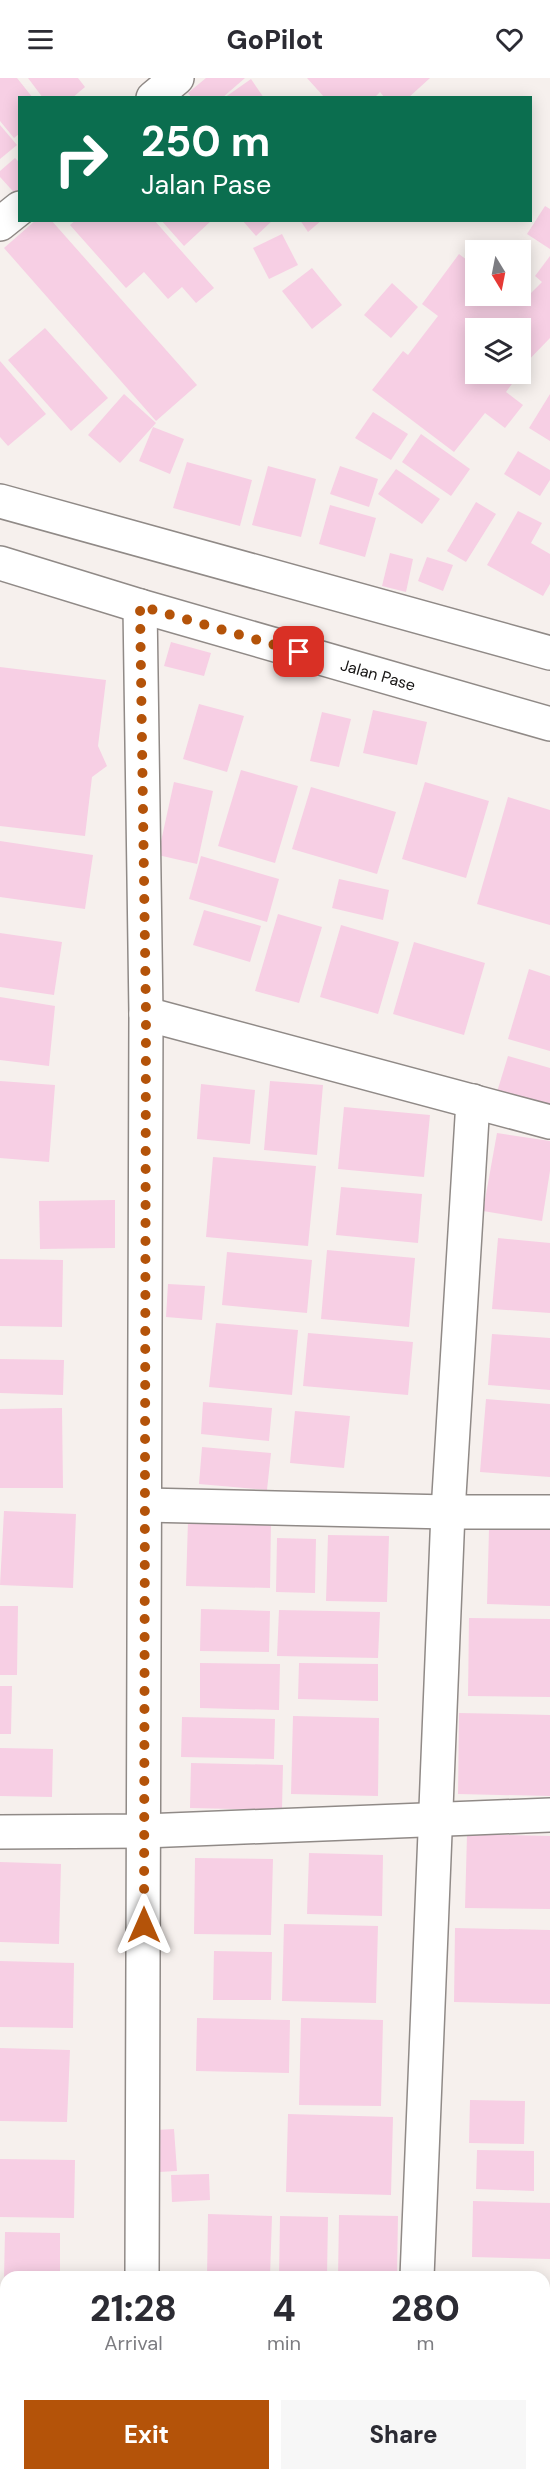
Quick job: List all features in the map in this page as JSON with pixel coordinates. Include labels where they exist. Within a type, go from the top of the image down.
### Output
[{"type":"street","points":[[155,96],[177,78]]},
{"type":"street","points":[[0,224],[18,210]]},
{"type":"street","points":[[0,501],[550,653]]},
{"type":"street","name":"Jalan Pase","points":[[0,563],[140,606],[550,724]]},
{"type":"street","points":[[140,606],[146,1014],[142,2271]]},
{"type":"street","points":[[146,1014],[550,1122]]},
{"type":"street","points":[[417,2271],[448,1512],[473,1101]]},
{"type":"street","points":[[145,1505],[550,1512]]},
{"type":"street","points":[[0,1832],[144,1831],[550,1815]]},
{"type":"building","points":[[0,78],[17,78],[31,96],[18,96],[18,135],[14,138],[0,121]]},
{"type":"building","points":[[28,78],[78,78],[85,87],[74,96],[42,96]]},
{"type":"building","points":[[206,78],[245,78],[224,96],[190,96],[188,93]]},
{"type":"building","points":[[307,78],[430,78],[410,96],[383,96],[380,92],[376,96],[323,96]]},
{"type":"building","points":[[251,79],[263,96],[227,96]]},
{"type":"building","points":[[0,125],[17,145],[0,159]]},
{"type":"building","points":[[15,158],[18,161],[18,197],[0,177],[0,171]]},
{"type":"building","points":[[545,206],[550,209],[550,249],[527,234]]},
{"type":"building","points":[[34,222],[53,222],[197,385],[156,421],[4,248]]},
{"type":"building","points":[[74,222],[156,222],[214,288],[196,303],[182,287],[168,299],[144,272],[126,288],[70,225]]},
{"type":"building","points":[[163,222],[210,222],[184,246]]},
{"type":"building","points":[[244,222],[271,222],[256,236]]},
{"type":"building","points":[[301,222],[320,222],[308,232]]},
{"type":"building","points":[[282,234],[298,265],[269,279],[253,248]]},
{"type":"building","points":[[459,254],[465,259],[465,306],[531,306],[531,293],[542,282],[535,276],[550,256],[550,338],[531,358],[531,318],[465,318],[465,384],[512,384],[506,392],[523,405],[505,428],[485,413],[454,452],[372,390],[403,351],[408,355],[438,316],[422,304]]},
{"type":"building","points":[[312,268],[342,305],[312,329],[282,291]]},
{"type":"building","points":[[392,283],[418,307],[391,338],[364,315]]},
{"type":"building","points":[[45,328],[108,398],[71,431],[8,360]]},
{"type":"building","points":[[0,361],[46,414],[8,446],[0,437]]},
{"type":"building","points":[[124,394],[156,423],[120,463],[88,435]]},
{"type":"building","points":[[550,394],[550,441],[529,428]]},
{"type":"building","points":[[373,412],[408,434],[391,460],[355,438]]},
{"type":"building","points":[[153,427],[184,439],[170,474],[139,461]]},
{"type":"building","points":[[421,434],[470,469],[451,496],[402,462]]},
{"type":"building","points":[[518,451],[550,470],[550,480],[540,496],[504,474]]},
{"type":"building","points":[[187,462],[252,480],[240,526],[173,508]]},
{"type":"building","points":[[268,466],[316,479],[301,537],[252,525]]},
{"type":"building","points":[[340,466],[378,479],[369,507],[330,494]]},
{"type":"building","points":[[396,469],[440,499],[422,524],[378,494]]},
{"type":"building","points":[[476,502],[496,514],[466,562],[447,551]]},
{"type":"building","points":[[330,505],[376,518],[365,557],[319,544]]},
{"type":"building","points":[[518,511],[542,523],[531,543],[550,554],[550,584],[543,596],[487,565]]},
{"type":"building","points":[[390,553],[413,559],[406,592],[382,586]]},
{"type":"building","points":[[427,557],[453,565],[443,591],[418,581]]},
{"type":"building","points":[[171,642],[211,653],[204,676],[164,666]]},
{"type":"building","points":[[0,667],[106,680],[98,746],[107,766],[92,777],[85,836],[0,826]]},
{"type":"building","points":[[199,704],[244,716],[227,772],[183,759]]},
{"type":"building","points":[[373,710],[427,722],[417,765],[363,753]]},
{"type":"building","points":[[322,712],[351,719],[339,767],[310,761]]},
{"type":"building","points":[[241,770],[298,786],[275,863],[218,846]]},
{"type":"building","points":[[174,782],[213,791],[197,864],[158,855]]},
{"type":"building","points":[[425,782],[489,801],[466,878],[402,859]]},
{"type":"building","points":[[311,787],[396,812],[377,874],[292,849]]},
{"type":"building","points":[[508,797],[550,810],[550,925],[477,904]]},
{"type":"building","points":[[0,841],[93,855],[85,909],[0,897]]},
{"type":"building","points":[[201,856],[279,879],[267,922],[189,899]]},
{"type":"building","points":[[339,879],[389,890],[383,920],[332,908]]},
{"type":"building","points":[[204,910],[261,926],[250,962],[193,945]]},
{"type":"building","points":[[278,914],[322,927],[299,1003],[255,991]]},
{"type":"building","points":[[341,925],[399,942],[378,1014],[320,997]]},
{"type":"building","points":[[0,933],[62,942],[54,995],[0,987]]},
{"type":"building","points":[[414,942],[485,963],[464,1035],[393,1014]]},
{"type":"building","points":[[529,969],[550,976],[550,1051],[508,1039]]},
{"type":"building","points":[[0,997],[55,1006],[49,1066],[0,1060]]},
{"type":"building","points":[[508,1056],[550,1068],[550,1108],[497,1092]]},
{"type":"building","points":[[0,1081],[55,1085],[49,1162],[0,1158]]},
{"type":"building","points":[[270,1081],[323,1085],[317,1155],[264,1150]]},
{"type":"building","points":[[201,1084],[255,1090],[250,1144],[197,1139]]},
{"type":"building","points":[[344,1107],[430,1115],[424,1177],[338,1169]]},
{"type":"building","points":[[497,1133],[550,1141],[550,1171],[542,1221],[483,1211]]},
{"type":"building","points":[[213,1157],[316,1166],[308,1246],[206,1237]]},
{"type":"building","points":[[341,1187],[422,1194],[418,1243],[336,1235]]},
{"type":"building","points":[[115,1200],[115,1248],[40,1249],[39,1201]]},
{"type":"building","points":[[498,1238],[550,1243],[550,1313],[492,1309]]},
{"type":"building","points":[[327,1250],[415,1258],[409,1327],[321,1319]]},
{"type":"building","points":[[227,1252],[312,1260],[307,1313],[222,1305]]},
{"type":"building","points":[[0,1259],[63,1260],[62,1327],[0,1326]]},
{"type":"building","points":[[168,1284],[205,1286],[202,1320],[166,1317]]},
{"type":"building","points":[[216,1323],[298,1330],[292,1395],[209,1387]]},
{"type":"building","points":[[308,1333],[413,1342],[408,1395],[303,1386]]},
{"type":"building","points":[[492,1334],[550,1338],[550,1390],[488,1385]]},
{"type":"building","points":[[0,1359],[64,1360],[63,1395],[0,1393]]},
{"type":"building","points":[[486,1399],[550,1404],[550,1477],[480,1472]]},
{"type":"building","points":[[203,1402],[272,1408],[269,1441],[201,1434]]},
{"type":"building","points":[[62,1408],[63,1488],[0,1488],[0,1409]]},
{"type":"building","points":[[295,1411],[350,1416],[344,1468],[290,1463]]},
{"type":"building","points":[[202,1447],[271,1453],[267,1490],[199,1484]]},
{"type":"building","points":[[4,1511],[76,1514],[73,1588],[0,1585]]},
{"type":"building","points":[[188,1520],[271,1522],[270,1588],[186,1586]]},
{"type":"building","points":[[489,1529],[550,1530],[550,1606],[487,1604]]},
{"type":"building","points":[[328,1535],[389,1536],[387,1602],[326,1601]]},
{"type":"building","points":[[277,1538],[316,1539],[315,1593],[276,1592]]},
{"type":"building","points":[[0,1606],[18,1606],[17,1675],[0,1675]]},
{"type":"building","points":[[201,1609],[270,1611],[269,1652],[200,1651]]},
{"type":"building","points":[[279,1610],[380,1612],[378,1658],[277,1656]]},
{"type":"building","points":[[469,1618],[550,1619],[550,1697],[468,1696]]},
{"type":"building","points":[[200,1663],[280,1664],[279,1710],[200,1708]]},
{"type":"building","points":[[299,1663],[378,1664],[378,1701],[298,1699]]},
{"type":"building","points":[[0,1686],[12,1686],[11,1734],[0,1734]]},
{"type":"building","points":[[459,1713],[550,1715],[550,1796],[458,1794]]},
{"type":"building","points":[[293,1716],[379,1718],[378,1796],[291,1794]]},
{"type":"building","points":[[182,1717],[275,1719],[274,1759],[181,1757]]},
{"type":"building","points":[[0,1748],[53,1749],[52,1797],[0,1796]]},
{"type":"building","points":[[191,1763],[283,1765],[282,1810],[190,1808]]},
{"type":"building","points":[[467,1834],[550,1836],[550,1909],[465,1908]]},
{"type":"building","points":[[309,1853],[383,1855],[382,1916],[307,1914]]},
{"type":"building","points":[[195,1858],[273,1859],[271,1935],[194,1934]]},
{"type":"building","points":[[0,1862],[61,1864],[59,1944],[0,1942]]},
{"type":"building","points":[[284,1924],[378,1926],[376,2003],[282,2001]]},
{"type":"building","points":[[455,1928],[550,1930],[550,2004],[454,2002]]},
{"type":"building","points":[[214,1951],[272,1952],[271,2000],[213,2000]]},
{"type":"building","points":[[0,1961],[74,1963],[73,2028],[0,2027]]},
{"type":"building","points":[[197,2018],[290,2020],[289,2073],[196,2071]]},
{"type":"building","points":[[301,2018],[383,2020],[381,2106],[299,2105]]},
{"type":"building","points":[[0,2048],[70,2050],[67,2122],[0,2121]]},
{"type":"building","points":[[470,2100],[525,2101],[524,2144],[469,2143]]},
{"type":"building","points":[[288,2114],[393,2117],[391,2195],[286,2192]]},
{"type":"building","points":[[174,2129],[177,2171],[159,2172],[156,2130]]},
{"type":"building","points":[[477,2150],[534,2151],[534,2191],[476,2189]]},
{"type":"building","points":[[0,2159],[75,2160],[74,2218],[0,2217]]},
{"type":"building","points":[[209,2174],[210,2200],[172,2202],[171,2175]]},
{"type":"building","points":[[473,2201],[550,2203],[550,2259],[472,2257]]},
{"type":"building","points":[[208,2214],[272,2216],[270,2271],[207,2271]]},
{"type":"building","points":[[339,2215],[398,2216],[397,2271],[338,2271]]},
{"type":"building","points":[[280,2216],[328,2217],[327,2271],[279,2271]]},
{"type":"building","points":[[5,2232],[60,2233],[60,2271],[4,2271]]},
{"type":"route","points":[[144,1925],[146,1014],[140,606],[299,652]]}]
